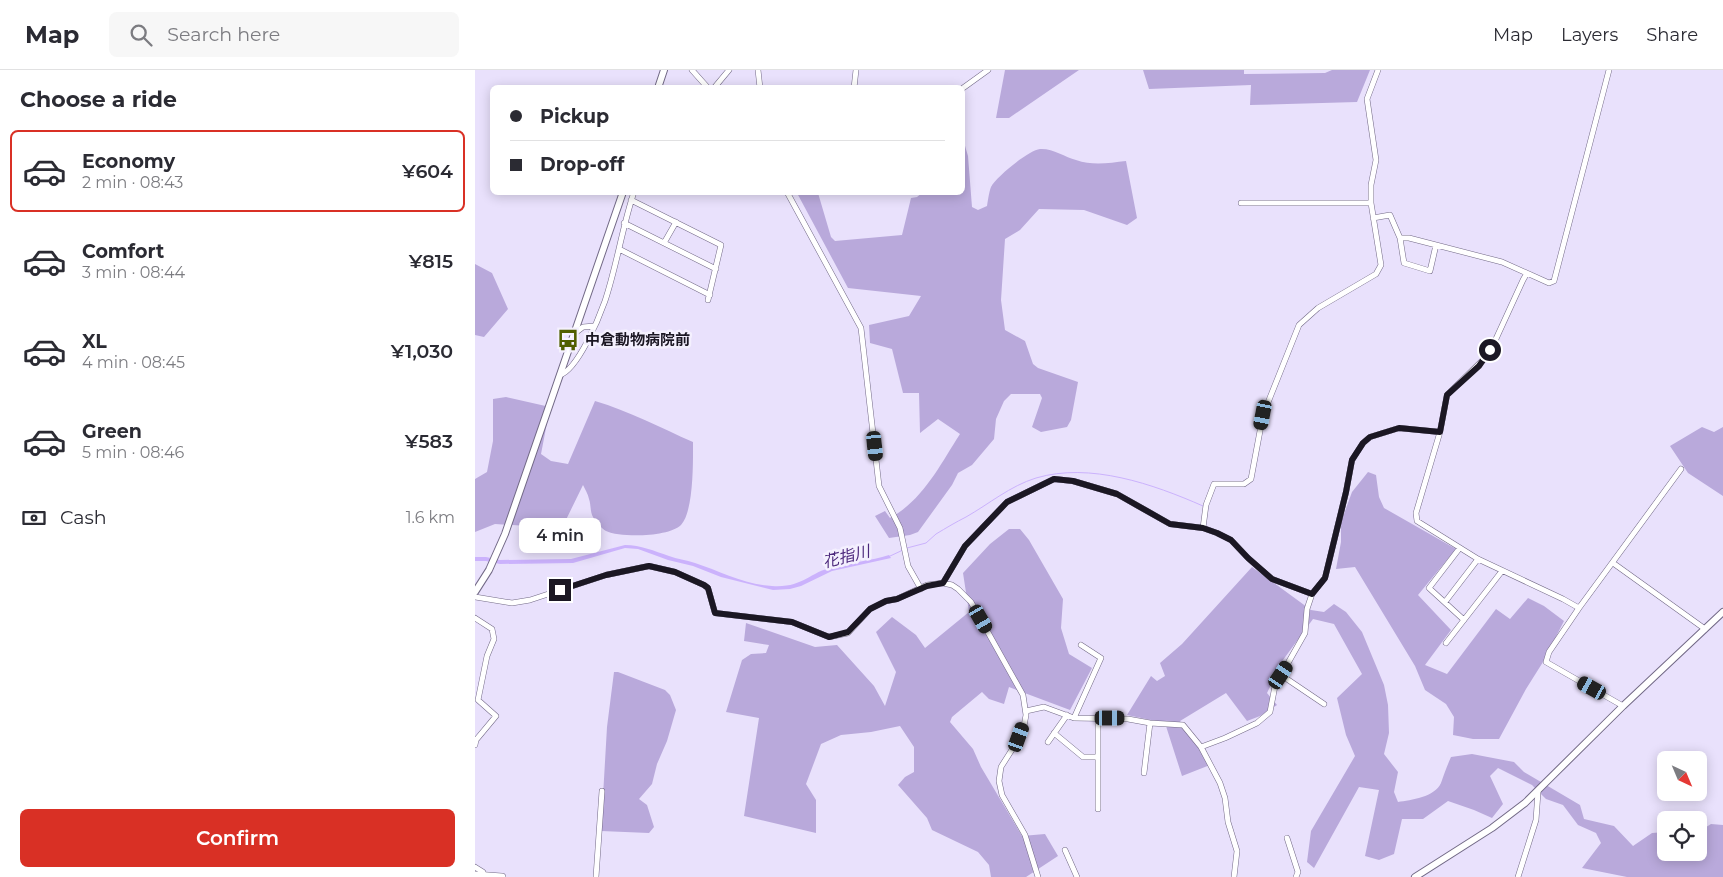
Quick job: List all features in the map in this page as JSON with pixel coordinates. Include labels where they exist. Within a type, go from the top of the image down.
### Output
[{"type":"main road","points":[[475,875],[502,877]]},
{"type":"street","points":[[659,85],[664,70]]},
{"type":"street","points":[[692,70],[704,85]]},
{"type":"street","points":[[716,85],[729,70]]},
{"type":"street","points":[[759,70],[760,85]]},
{"type":"street","points":[[854,85],[856,70]]},
{"type":"street","points":[[965,87],[988,70]]},
{"type":"street","points":[[1203,528],[1206,505],[1215,484],[1244,484],[1251,479],[1263,415],[1299,325],[1319,308],[1375,274],[1381,264],[1371,203],[1371,184],[1376,160],[1367,99],[1378,70]]},
{"type":"street","points":[[1400,238],[1409,238],[1502,262],[1549,283],[1554,282],[1609,70]]},
{"type":"street","points":[[475,592],[489,570],[505,534],[622,195]]},
{"type":"street","points":[[560,375],[567,372],[574,364],[605,302],[633,195]]},
{"type":"street","points":[[789,195],[861,328],[879,486],[900,528],[908,566],[921,589]]},
{"type":"street","points":[[619,249],[709,297],[721,244],[631,200]]},
{"type":"street","points":[[1241,203],[1371,203]]},
{"type":"street","points":[[1373,218],[1389,215],[1400,238],[1404,263],[1430,271],[1436,245]]},
{"type":"street","points":[[664,244],[676,222]]},
{"type":"street","points":[[624,224],[716,269]]},
{"type":"street","points":[[1527,273],[1495,341],[1484,359],[1447,395],[1440,432],[1415,518],[1459,549],[1502,572],[1579,608]]},
{"type":"street","points":[[575,332],[583,327],[594,326]]},
{"type":"street","points":[[1201,747],[1257,723],[1270,712],[1273,691],[1305,633],[1307,609],[1312,594],[1325,578],[1352,460],[1363,443],[1370,437],[1399,428],[1440,432]]},
{"type":"street","points":[[1623,706],[1546,662],[1549,652],[1579,608],[1681,469]]},
{"type":"street","points":[[943,583],[965,546],[1007,502],[1054,479],[1073,481],[1117,494],[1170,524],[1203,528],[1217,533],[1231,540],[1272,579],[1312,594]]},
{"type":"street","points":[[1459,549],[1429,588],[1464,620]]},
{"type":"street","points":[[1445,602],[1478,559]]},
{"type":"street","points":[[1613,563],[1705,628]]},
{"type":"street","points":[[475,597],[512,603],[530,600],[606,575],[649,566],[675,572],[704,585],[708,588],[715,613],[792,622],[829,637],[848,632],[870,609],[886,601],[907,596],[935,583],[952,585],[971,602],[1023,695],[1026,711],[1024,726],[1001,767],[999,781],[1002,795],[1025,835],[1038,877]]},
{"type":"street","points":[[1446,643],[1502,572]]},
{"type":"street","points":[[1415,877],[1492,828],[1537,792],[1623,706],[1723,612]]},
{"type":"street","points":[[475,618],[492,629],[494,639],[487,656],[478,700],[496,716],[475,745]]},
{"type":"street","points":[[1074,718],[1101,658],[1081,645]]},
{"type":"street","points":[[1281,675],[1324,704]]},
{"type":"street","points":[[1026,711],[1045,707],[1074,718],[1128,718],[1150,723],[1183,725],[1201,747],[1216,775],[1225,798],[1237,851],[1234,877]]},
{"type":"street","points":[[1048,742],[1067,715]]},
{"type":"street","points":[[1098,719],[1098,809]]},
{"type":"street","points":[[1144,773],[1150,723]]},
{"type":"street","points":[[1054,733],[1083,757],[1098,757]]},
{"type":"street","points":[[596,877],[602,791]]},
{"type":"street","points":[[1517,877],[1536,820],[1537,792]]},
{"type":"street","points":[[1287,838],[1298,872],[1296,877]]},
{"type":"street","points":[[1065,850],[1077,877]]},
{"type":"street","points":[[475,867],[484,876]]},
{"type":"shaded area","points":[[1005,70],[1079,70],[1009,118],[996,118]]},
{"type":"shaded area","points":[[1143,70],[1244,70],[1244,74],[1325,73],[1332,70],[1370,70],[1357,102],[1250,105],[1251,85],[1149,89]]},
{"type":"shaded area","points":[[965,146],[968,156],[972,207],[978,210],[987,206],[991,187],[1006,171],[1028,154],[1045,149],[1089,163],[1101,164],[1126,161],[1137,218],[1127,225],[1084,210],[1039,209],[1020,230],[1005,239],[1001,300],[1005,330],[1025,341],[1033,364],[1038,368],[1078,382],[1071,420],[1067,427],[1041,432],[1032,427],[1042,398],[1040,394],[1011,394],[1004,401],[996,419],[994,439],[972,465],[958,473],[952,485],[918,532],[889,538],[875,516],[885,511],[890,518],[912,502],[930,481],[960,434],[938,419],[920,433],[919,393],[903,393],[892,349],[870,343],[869,325],[909,316],[921,296],[848,288],[798,195],[819,195],[831,237],[835,241],[902,235],[911,198],[920,195],[965,195]]},
{"type":"shaded area","points":[[475,264],[492,273],[508,309],[484,337],[475,335]]},
{"type":"shaded area","points":[[506,397],[550,407],[541,454],[551,461],[568,464],[595,401],[633,415],[693,442],[691,497],[681,525],[666,532],[645,535],[622,535],[606,531],[599,525],[591,513],[589,497],[583,485],[562,528],[495,524],[475,532],[475,479],[487,472],[493,441],[493,399]]},
{"type":"shaded area","points":[[1702,427],[1714,432],[1723,427],[1723,496],[1688,473],[1670,446]]},
{"type":"shaded area","points":[[1368,472],[1376,475],[1379,497],[1384,508],[1456,549],[1418,595],[1451,630],[1425,665],[1447,674],[1496,609],[1510,619],[1528,598],[1544,606],[1564,621],[1499,739],[1473,739],[1453,735],[1454,717],[1446,704],[1425,690],[1415,666],[1355,567],[1336,569],[1341,542],[1341,522],[1352,492]]},
{"type":"shaded area","points":[[1009,529],[1020,529],[1029,540],[1063,599],[1061,628],[1069,654],[1092,668],[1070,710],[1009,687],[1004,704],[989,699],[982,692],[952,717],[950,722],[973,749],[981,767],[1022,836],[1045,834],[1058,856],[1026,877],[991,877],[989,865],[978,852],[932,830],[927,818],[898,785],[905,777],[914,772],[914,747],[900,726],[871,732],[841,735],[821,744],[806,784],[816,800],[816,833],[744,816],[759,718],[726,712],[742,660],[751,654],[766,653],[769,645],[744,641],[746,623],[815,647],[837,645],[874,686],[885,706],[896,672],[876,632],[892,617],[916,635],[925,648],[969,612],[963,573],[990,544]]},
{"type":"shaded area","name":"花指川","points":[[625,545],[637,546],[695,563],[752,583],[772,586],[791,585],[840,565],[889,555],[891,558],[832,571],[801,586],[790,589],[773,590],[721,577],[638,549],[625,548],[573,563],[500,564],[475,561],[475,557],[500,560],[571,559]]},
{"type":"shaded area","points":[[1252,567],[1311,610],[1324,612],[1334,604],[1346,612],[1362,632],[1384,685],[1388,705],[1389,733],[1384,754],[1398,772],[1394,792],[1398,802],[1422,797],[1434,792],[1441,783],[1451,757],[1472,754],[1514,762],[1524,772],[1580,805],[1584,819],[1614,826],[1633,846],[1652,833],[1657,833],[1657,861],[1707,861],[1707,826],[1711,824],[1723,825],[1723,877],[1627,877],[1582,868],[1601,843],[1596,833],[1578,825],[1563,805],[1546,799],[1532,785],[1498,768],[1490,776],[1503,804],[1492,818],[1448,801],[1423,819],[1402,819],[1394,854],[1379,860],[1365,856],[1379,790],[1359,787],[1314,868],[1307,862],[1311,831],[1355,756],[1346,735],[1337,698],[1362,674],[1334,624],[1313,619],[1283,660],[1267,693],[1277,705],[1260,716],[1247,721],[1226,693],[1180,721],[1210,765],[1182,776],[1165,723],[1127,715],[1151,676],[1157,681],[1165,676],[1160,663],[1182,644]]},
{"type":"shaded area","points":[[614,672],[665,690],[670,695],[676,710],[652,784],[639,799],[647,805],[654,827],[649,833],[601,831],[607,727]]},
{"type":"waterway","name":"花指川","points":[[907,548],[926,543],[936,534],[1026,481],[1057,474],[1099,474],[1121,478],[1163,490],[1203,506]]},
{"type":"waterway","name":"花指川","points":[[888,557],[903,550]]},
{"type":"place","name":"中倉動物病院前","points":[[568,340]]},
{"type":"route","points":[[560,590],[606,575],[649,566],[675,572],[704,585],[708,588],[715,613],[792,622],[829,637],[848,632],[870,609],[886,601],[907,596],[935,583],[943,583],[965,546],[1007,502],[1054,479],[1073,481],[1117,494],[1170,524],[1203,528],[1217,533],[1231,540],[1272,579],[1312,594],[1325,578],[1352,460],[1363,443],[1370,437],[1399,428],[1440,432],[1447,395],[1479,366],[1490,350]]}]
